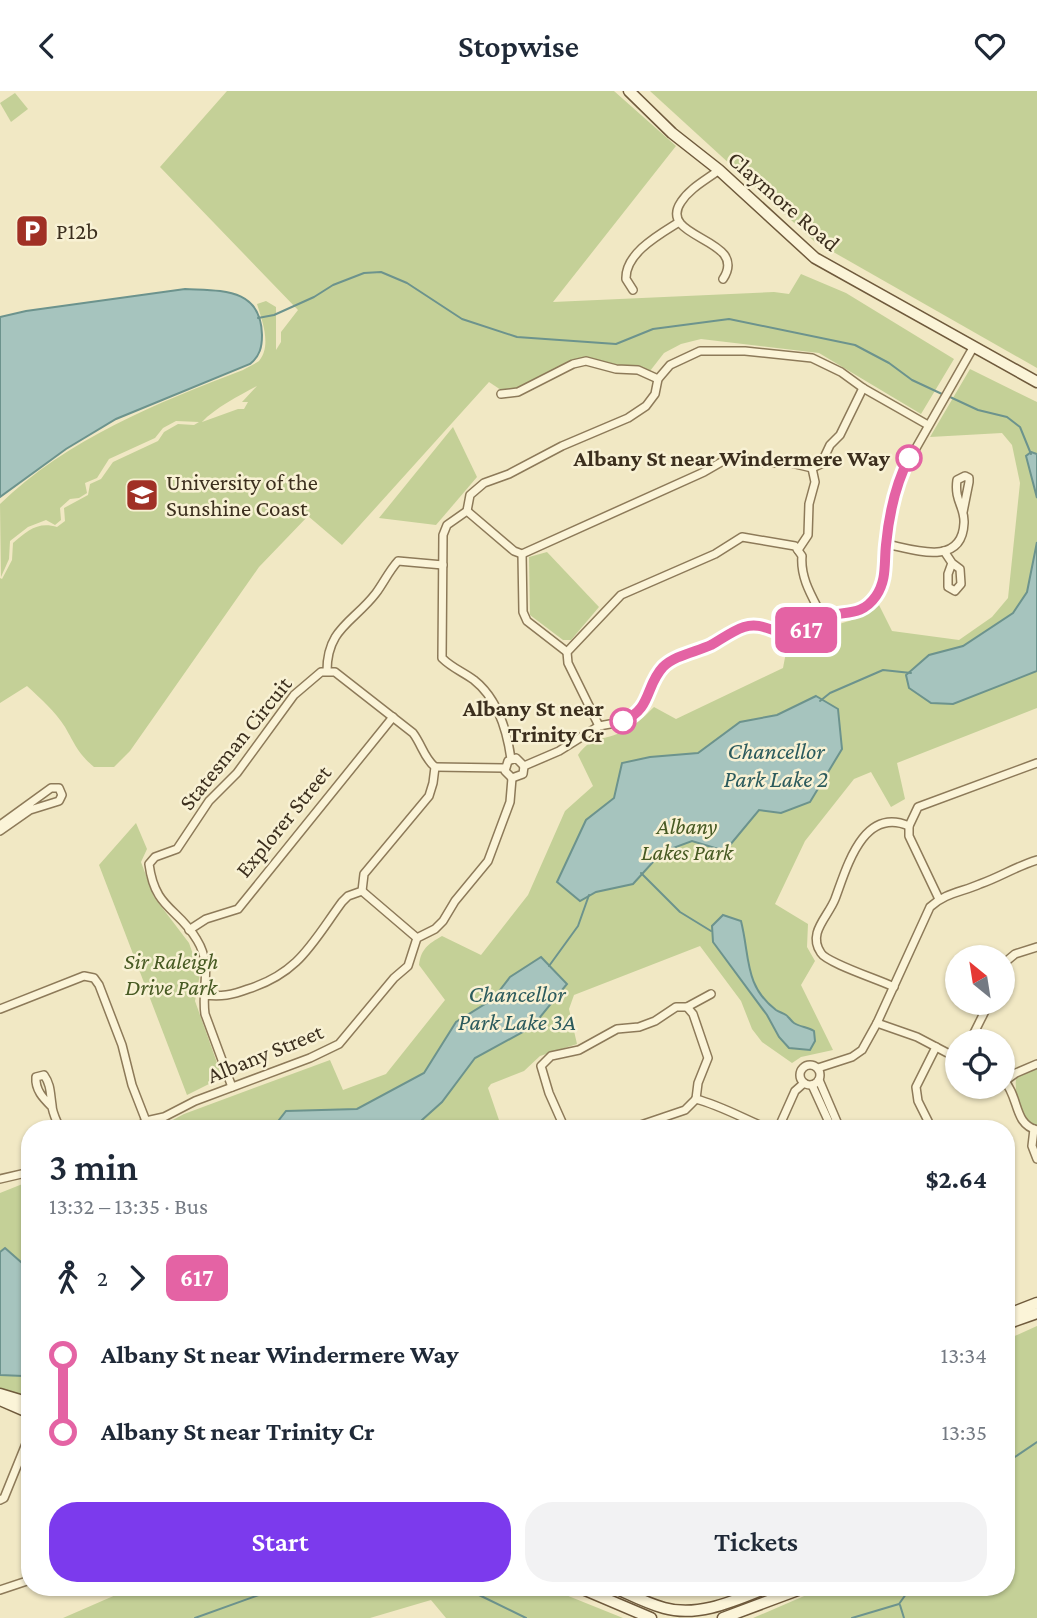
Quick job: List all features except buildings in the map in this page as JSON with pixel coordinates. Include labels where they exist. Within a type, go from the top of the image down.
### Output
[{"type":"main road","name":"Claymore Road","points":[[629,91],[815,258],[1037,382]]},
{"type":"main road","points":[[1015,1312],[1037,1303]]},
{"type":"main road","points":[[1015,1322],[1037,1313]]},
{"type":"main road","points":[[0,1394],[21,1400]]},
{"type":"main road","points":[[0,1400],[21,1409]]},
{"type":"main road","points":[[599,1596],[651,1618]]},
{"type":"main road","points":[[635,1596],[664,1608],[690,1611],[721,1605],[745,1596]]},
{"type":"main road","points":[[769,1596],[770,1600]]},
{"type":"main road","points":[[723,1618],[781,1596]]},
{"type":"street","points":[[716,167],[678,207],[680,224],[687,231],[705,239],[725,257],[727,268],[723,279]]},
{"type":"street","points":[[633,289],[626,279],[628,267],[649,242],[680,224]]},
{"type":"street","points":[[524,766],[559,751],[599,726],[626,721],[637,713],[647,700],[658,674],[666,664],[676,658],[708,646],[744,627],[758,625],[792,634],[807,630],[822,618],[855,612],[873,600],[883,582],[886,544],[899,478],[974,346]]},
{"type":"street","points":[[504,768],[511,759],[505,730],[493,700],[474,681],[442,658],[443,535],[447,525],[467,511],[470,495],[484,483],[628,418],[646,406],[655,394],[658,379],[670,365],[700,351],[745,351],[812,358],[841,372],[863,388],[928,425]]},
{"type":"street","points":[[500,394],[517,391],[573,364],[586,361],[618,369],[638,370],[658,379]]},
{"type":"street","points":[[467,511],[514,551],[522,554],[704,472],[730,457],[741,456],[758,463],[791,463],[812,468],[821,464],[830,445],[840,436],[863,388]]},
{"type":"street","points":[[798,550],[808,535],[809,504],[815,482],[812,468]]},
{"type":"street","points":[[886,544],[925,553],[944,551],[959,540],[964,523],[963,512]]},
{"type":"street","points":[[567,652],[621,595],[715,554],[742,537],[795,546],[802,556],[803,578],[822,618]]},
{"type":"street","points":[[944,551],[952,563]]},
{"type":"street","points":[[522,554],[523,612],[527,621],[567,652],[568,663],[599,726]]},
{"type":"street","points":[[443,565],[398,561],[387,573],[375,594],[345,624],[327,652],[327,671],[335,671],[413,733],[425,750],[427,761],[435,767],[504,768]]},
{"type":"street","name":"Statesman Circuit","points":[[189,930],[160,900],[149,864],[155,857],[177,849],[209,801],[237,773],[294,695],[327,671]]},
{"type":"street","name":"Explorer Street","points":[[189,930],[206,919],[238,909],[393,717]]},
{"type":"street","points":[[504,768],[506,775],[513,778],[523,774],[524,766],[518,759],[511,759]]},
{"type":"street","points":[[939,899],[909,836],[909,826],[918,807],[1037,763]]},
{"type":"street","points":[[362,891],[364,874],[429,796],[435,767]]},
{"type":"street","points":[[362,891],[417,938],[435,929],[488,861],[510,802],[513,778]]},
{"type":"street","points":[[0,825],[28,808],[0,831]]},
{"type":"street","points":[[894,987],[864,973],[830,962],[823,956],[816,938],[817,930],[835,899],[848,863],[863,838],[883,823],[898,821],[909,826]]},
{"type":"street","points":[[835,1120],[812,1083],[800,1074],[803,1068],[809,1065],[818,1068],[852,1057],[862,1050],[930,907],[939,899],[1037,860]]},
{"type":"street","points":[[205,995],[230,995],[271,982],[297,963],[348,896],[362,891]]},
{"type":"street","points":[[189,930],[198,940],[207,970],[205,1014],[232,1087]]},
{"type":"street","name":"Albany Street","points":[[150,1120],[318,1055],[339,1044],[394,978],[408,966],[417,938]]},
{"type":"street","points":[[1015,954],[1037,947]]},
{"type":"street","points":[[0,1009],[86,976],[94,978],[100,985],[122,1045],[131,1084],[146,1120]]},
{"type":"street","points":[[561,1120],[541,1066],[551,1056],[579,1050],[617,1029],[639,1027],[655,1021],[676,1007],[687,1007],[711,993]]},
{"type":"street","points":[[656,1120],[685,1110],[696,1099],[698,1083],[708,1058],[693,1014],[687,1007]]},
{"type":"street","points":[[877,1023],[917,1037],[945,1052]]},
{"type":"street","points":[[928,1120],[918,1101],[916,1087],[936,1047]]},
{"type":"street","points":[[1015,1074],[1037,1064]]},
{"type":"street","points":[[782,1120],[795,1091],[812,1083],[820,1073],[818,1068]]},
{"type":"street","points":[[812,1083],[828,1120]]},
{"type":"street","points":[[696,1099],[718,1105],[746,1120]]},
{"type":"street","points":[[1015,1099],[1020,1119],[1025,1125],[1036,1130],[1032,1146],[1037,1159]]},
{"type":"street","points":[[52,1107],[57,1120]]},
{"type":"street","points":[[0,1179],[21,1173]]},
{"type":"street","points":[[0,1500],[4,1498],[21,1456]]},
{"type":"street","points":[[0,1590],[21,1583]]},
{"type":"green space","points":[[227,91],[614,91],[676,146],[553,302],[774,292],[789,294],[801,274],[846,293],[954,359],[921,414],[819,353],[701,339],[681,344],[664,353],[650,371],[583,358],[519,388],[501,390],[489,382],[342,545],[308,516],[259,567],[130,751],[114,767],[94,767],[80,753],[57,716],[27,686],[0,703],[0,578],[2,579],[12,560],[13,543],[33,528],[44,525],[57,527],[65,521],[64,508],[88,495],[90,484],[101,479],[113,462],[158,441],[164,432],[178,424],[194,425],[199,422],[176,421],[163,428],[155,438],[109,459],[97,478],[85,483],[87,493],[70,499],[60,508],[61,520],[55,525],[46,520],[28,527],[10,541],[9,559],[1,577],[0,504],[54,460],[114,425],[259,361],[263,355],[265,341],[257,304],[266,301],[276,307],[276,350],[281,342],[281,332],[298,310],[160,167]],"holes":[[[257,386],[242,402],[248,402],[244,409],[202,422],[221,407]]]},
{"type":"green space","points":[[650,91],[1037,91],[1037,368],[814,241]]},
{"type":"green space","points":[[15,93],[28,109],[11,122],[0,103]]},
{"type":"green space","name":"Albany Lakes Park","points":[[970,369],[1037,402],[1037,708],[897,763],[905,799],[891,807],[871,772],[854,779],[805,841],[775,904],[808,924],[807,947],[815,961],[801,985],[833,1050],[801,1057],[792,1063],[762,1042],[752,1029],[741,1001],[700,946],[574,995],[569,1009],[577,1044],[540,1056],[524,1071],[491,1084],[488,1088],[499,1120],[173,1120],[330,1060],[343,1090],[386,1074],[445,1000],[419,965],[423,951],[442,936],[481,955],[528,895],[565,811],[593,786],[578,755],[591,742],[628,729],[654,707],[676,719],[783,668],[787,647],[794,642],[853,619],[879,605],[892,631],[959,640],[992,617],[1008,598],[1020,483],[1012,445],[1002,433],[930,437]]},
{"type":"green space","points":[[453,427],[477,477],[436,525],[379,518]]},
{"type":"green space","points":[[547,552],[599,607],[571,640],[563,640],[530,615],[529,557]]},
{"type":"green space","name":"Sir Raleigh Drive Park","points":[[136,823],[147,849],[141,862],[154,897],[189,943],[200,974],[195,1001],[221,1074],[217,1080],[187,1095],[99,865]]},
{"type":"green space","points":[[1037,1067],[1037,1126],[1029,1123],[1023,1116],[1016,1085],[1017,1077]]},
{"type":"green space","points":[[21,1185],[21,1394],[0,1390],[0,1193]]},
{"type":"green space","points":[[1037,1326],[1037,1618],[753,1618],[804,1596],[1015,1596],[1015,1336]]},
{"type":"green space","points":[[113,1596],[568,1596],[623,1618],[446,1618],[431,1600],[370,1618],[63,1618]]},
{"type":"water","points":[[185,289],[225,292],[247,300],[260,319],[262,343],[256,358],[250,364],[116,419],[66,449],[0,497],[0,317]]},
{"type":"water","points":[[1031,452],[1037,454],[1037,498],[1026,456]]},
{"type":"water","points":[[1037,542],[1037,671],[953,704],[931,703],[909,688],[906,675],[929,655],[963,646],[1013,613],[1027,592]]},
{"type":"water","name":"Chancellor Park Lake 2","points":[[816,696],[838,709],[842,749],[810,802],[781,813],[759,810],[725,851],[692,841],[662,852],[633,884],[596,892],[580,901],[557,882],[586,820],[614,798],[622,763],[650,757],[698,753],[740,722],[777,715]]},
{"type":"water","points":[[723,915],[741,921],[750,970],[758,991],[776,1010],[794,1023],[814,1031],[815,1041],[810,1050],[789,1048],[779,1037],[767,1015],[713,942],[712,926]]},
{"type":"water","name":"Chancellor Park Lake 3A","points":[[541,957],[567,984],[532,1027],[475,1058],[442,1102],[422,1120],[279,1120],[286,1111],[357,1109],[424,1073],[456,1022],[493,999],[510,977]]},
{"type":"water","points":[[5,1248],[21,1262],[21,1376],[0,1375],[0,1252]]},
{"type":"waterway","points":[[258,318],[274,315],[333,285],[364,273],[381,272],[407,283],[462,319],[517,337],[616,344],[653,329],[729,319],[855,345],[889,363],[912,380],[942,394]]},
{"type":"waterway","points":[[950,397],[978,410],[1007,417],[1020,427],[1031,454]]},
{"type":"waterway","points":[[820,701],[830,693],[883,670],[911,673]]},
{"type":"waterway","points":[[641,873],[680,912],[711,931]]},
{"type":"waterway","points":[[549,966],[578,926],[589,895]]},
{"type":"waterway","points":[[1015,1457],[1037,1442]]},
{"type":"waterway","points":[[195,1618],[256,1596]]},
{"type":"waterway","points":[[481,1596],[526,1618]]},
{"type":"waterway","points":[[852,1618],[899,1604],[905,1596]]},
{"type":"waterway","points":[[900,1605],[904,1618]]},
{"type":"bus line","name":"617","points":[[623,721],[642,708],[658,674],[666,664],[676,658],[708,646],[744,627],[758,625],[788,634],[797,633],[807,630],[822,618],[855,612],[873,600],[885,574],[886,544],[895,490],[909,458]]},
{"type":"place","name":"P12b","points":[[32,231]]},
{"type":"place","name":"Albany St near Windermere Way","points":[[909,458]]},
{"type":"place","name":"University of the Sunshine Coast","points":[[142,495]]},
{"type":"place","name":"Albany St near Trinity Cr","points":[[623,721]]}]
